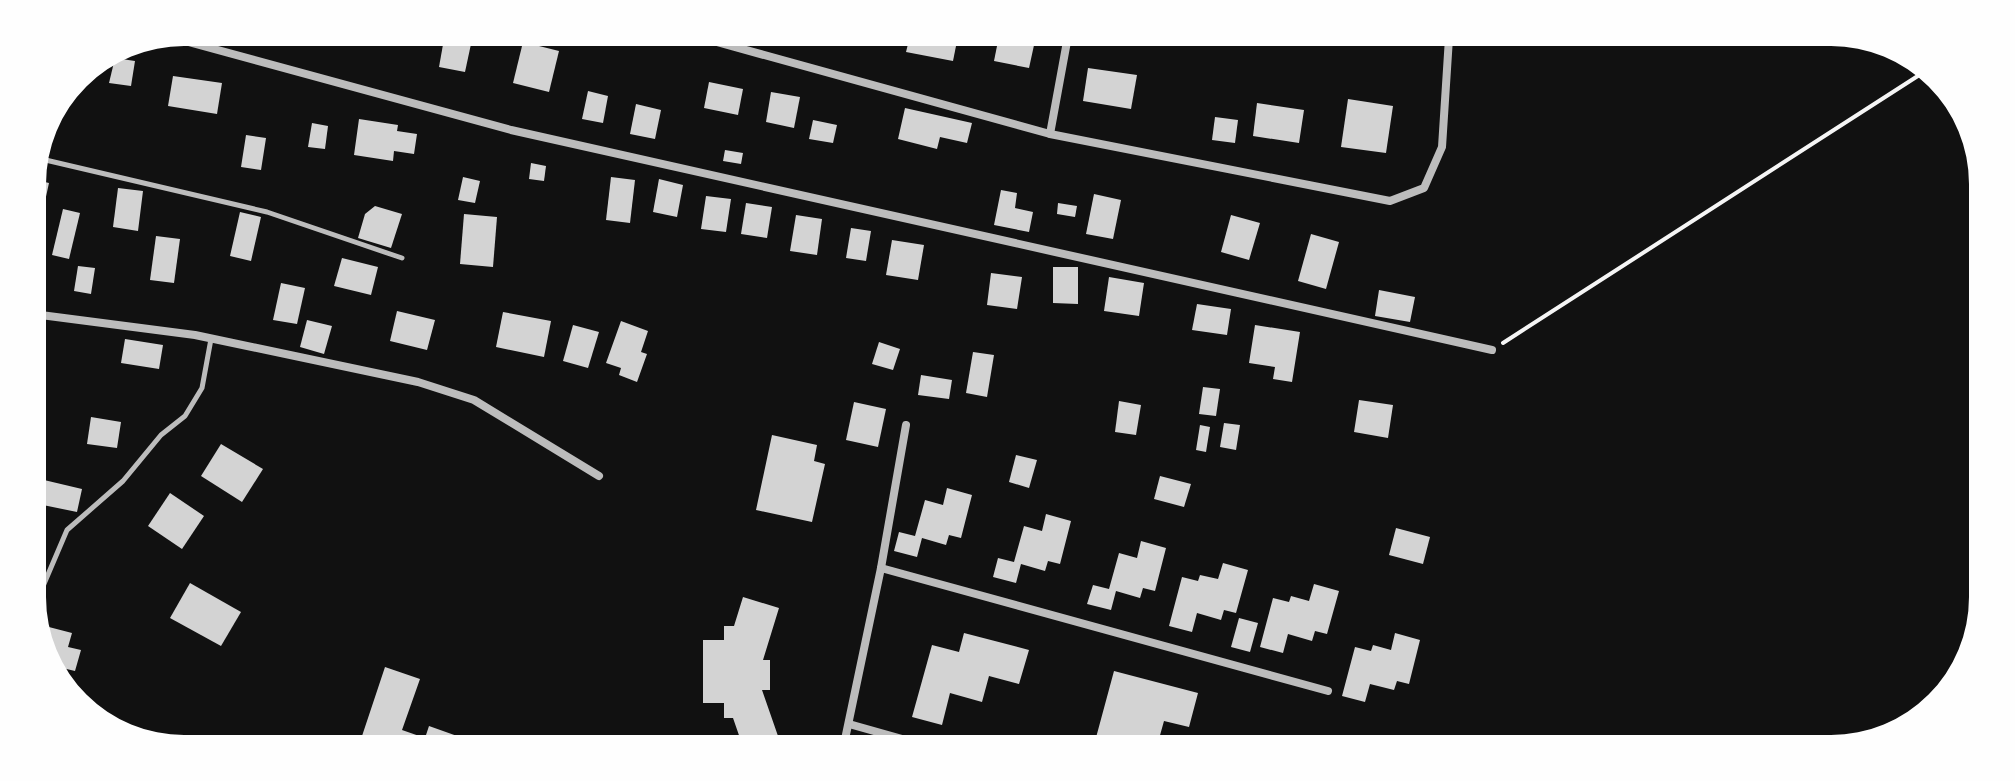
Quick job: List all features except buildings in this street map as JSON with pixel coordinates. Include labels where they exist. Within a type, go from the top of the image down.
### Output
[{"type":"street","points":[[203,46],[511,130],[1492,350]]},
{"type":"street","points":[[742,46],[1050,134],[1390,201],[1424,188],[1442,147],[1448,46]]},
{"type":"street","points":[[1050,134],[1066,46]]},
{"type":"street","points":[[46,316],[211,339],[418,382],[474,400],[599,476]]},
{"type":"street","points":[[846,735],[881,568],[906,425]]},
{"type":"street","points":[[881,568],[1328,691]]},
{"type":"street","points":[[849,724],[888,735]]},
{"type":"lane","points":[[49,161],[267,212],[402,258]]},
{"type":"lane","points":[[46,579],[67,530],[123,481],[161,435],[185,416],[202,388],[211,339]]},
{"type":"path","points":[[1492,350],[1917,76]]}]
